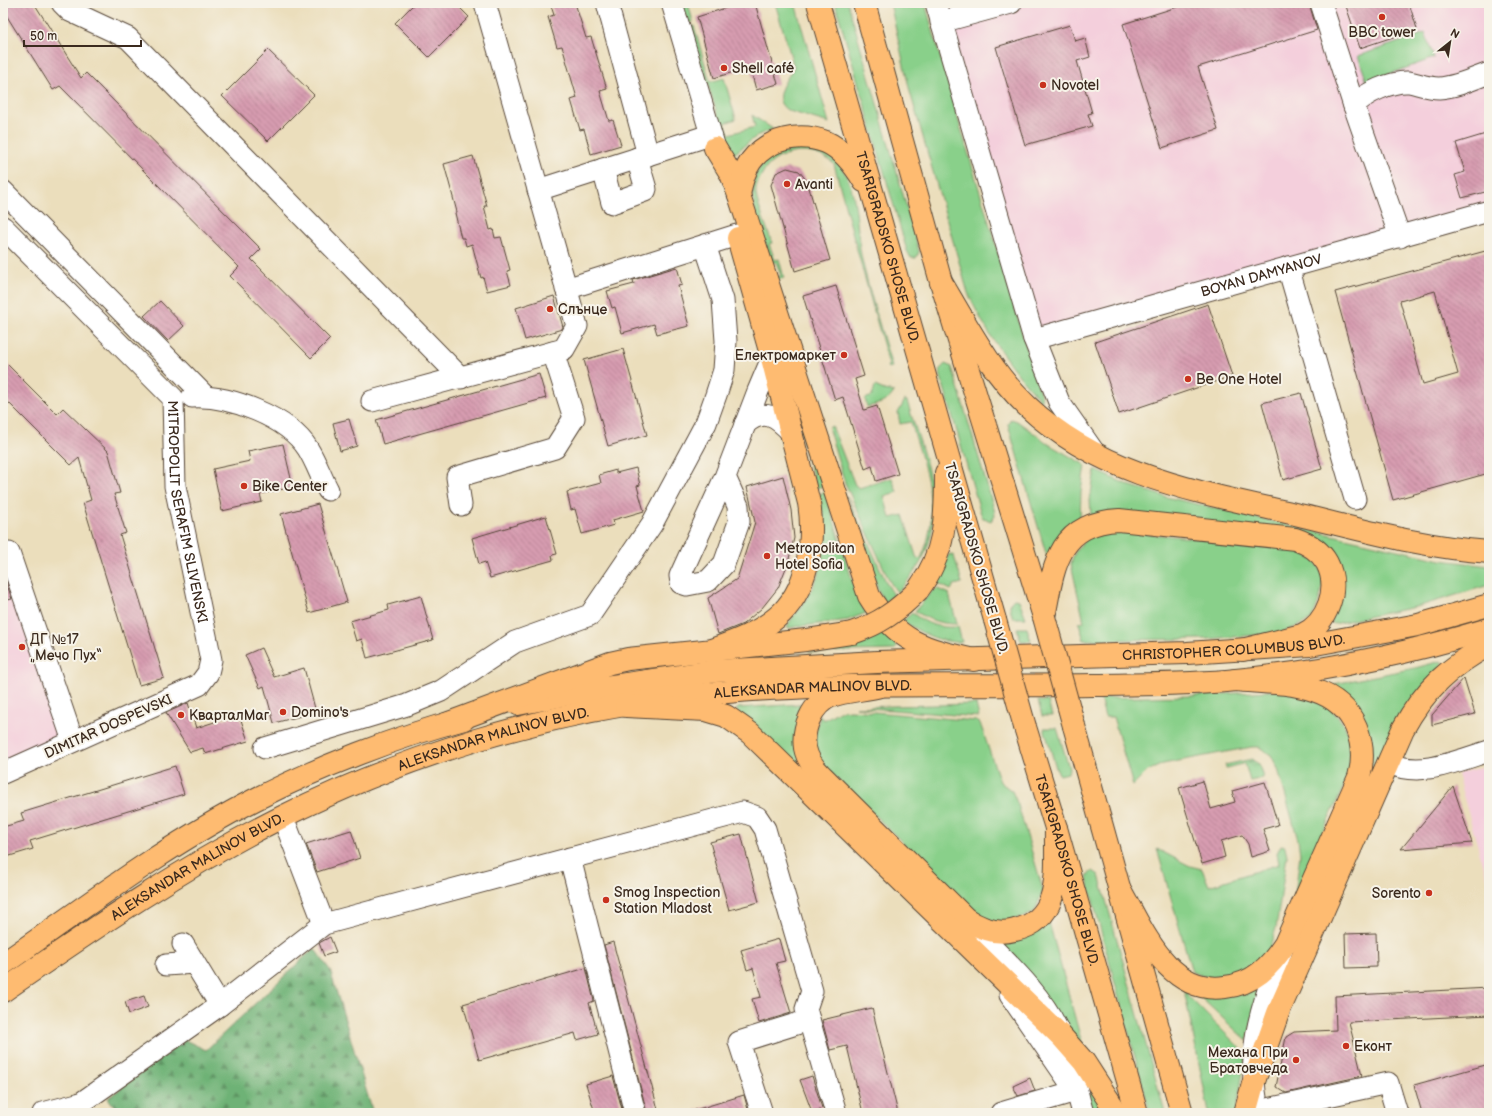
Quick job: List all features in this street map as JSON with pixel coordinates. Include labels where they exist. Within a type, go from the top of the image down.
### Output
[{"type":"main road","name":"TSARIGRADSKO SHOSE BLVD.","points":[[818,3],[1025,727],[1056,828],[1138,1113]]},
{"type":"main road","points":[[864,3],[941,282],[1044,617],[1182,1113]]},
{"type":"main road","points":[[739,195],[745,172],[750,161],[766,146],[787,138],[813,138],[827,142],[855,167],[863,180],[879,216]]},
{"type":"main road","points":[[712,142],[731,174],[739,195],[869,596],[890,625],[912,642],[942,653],[974,660]]},
{"type":"main road","points":[[712,142],[718,175],[737,235],[792,433],[812,521],[810,555],[806,570],[794,595],[781,614],[770,623],[741,639],[714,648]]},
{"type":"main road","points":[[941,282],[986,357],[1004,381],[1027,406],[1046,422],[1068,439],[1097,456],[1123,468],[1163,482],[1388,536],[1436,546],[1489,552]]},
{"type":"main road","points":[[446,724],[610,663],[628,659],[714,648],[806,640],[852,633],[871,626],[889,616],[918,590],[930,571],[942,540],[946,514],[946,448]]},
{"type":"main road","points":[[1044,617],[1050,581],[1060,553],[1072,536],[1085,527],[1100,522],[1119,520],[1295,539],[1312,547],[1327,562],[1332,585],[1328,606],[1321,620],[1310,631],[1302,635],[1242,650]]},
{"type":"main road","name":"CHRISTOPHER COLUMBUS BLVD.","points":[[974,660],[1242,650],[1310,645],[1361,637],[1418,625],[1489,605]]},
{"type":"main road","name":"CHRISTOPHER COLUMBUS BLVD.","points":[[1044,686],[1159,684],[1235,680],[1372,660],[1430,647],[1489,629]]},
{"type":"main road","points":[[1254,1112],[1253,1084],[1278,1013],[1403,729],[1427,692],[1454,667],[1489,645]]},
{"type":"main road","name":"ALEKSANDAR MALINOV BLVD.","points":[[3,964],[155,859],[256,799],[346,759],[446,724],[524,703],[599,688],[685,675],[814,665],[974,660]]},
{"type":"main road","points":[[1119,888],[1162,960],[1175,973],[1195,985],[1222,988],[1246,982],[1268,966],[1285,944],[1359,777],[1362,759],[1360,736],[1347,711],[1328,695],[1313,689],[1294,685],[1235,680]]},
{"type":"main road","points":[[880,686],[832,696],[823,701],[816,708],[806,727],[805,748],[808,758],[820,774],[956,910],[976,925],[994,931],[1013,931],[1035,922],[1042,916],[1051,902],[1054,889],[1056,828]]},
{"type":"main road","name":"ALEKSANDAR MALINOV BLVD.","points":[[3,991],[167,882],[222,850],[283,817],[367,779],[452,748],[537,724],[677,697],[723,693],[880,686],[1044,686]]},
{"type":"main road","points":[[626,706],[706,710],[726,716],[736,723],[766,749],[983,958],[1061,1036],[1084,1062],[1117,1113]]},
{"type":"street","points":[[62,3],[70,12],[128,38],[461,378]]},
{"type":"street","points":[[372,401],[564,349],[577,326],[485,3]]},
{"type":"street","points":[[603,169],[612,203],[645,191],[646,189],[643,156],[607,3]]},
{"type":"street","points":[[538,190],[643,156],[712,142],[672,3]]},
{"type":"street","points":[[1011,3],[938,13],[1034,339],[1059,402],[1097,456]]},
{"type":"street","points":[[1321,3],[1354,106],[1400,237]]},
{"type":"street","points":[[1354,106],[1360,99],[1371,92],[1402,82],[1429,88],[1440,88],[1489,73]]},
{"type":"street","points":[[3,191],[205,396]]},
{"type":"street","name":"BOYAN DAMYANOV","points":[[1034,339],[1489,211]]},
{"type":"street","name":"MITROPOLIT SERAFIM SLIVENSKI","points":[[3,227],[173,398],[176,486],[212,660],[208,673]]},
{"type":"street","points":[[566,289],[737,235]]},
{"type":"street","points":[[265,748],[407,705],[441,691],[515,642],[590,615],[652,524],[706,423],[724,370],[726,341],[723,300],[706,245]]},
{"type":"street","points":[[1288,267],[1355,499]]},
{"type":"street","points":[[461,505],[457,477],[555,448],[574,418],[553,352]]},
{"type":"street","points":[[725,477],[738,506],[739,522],[724,564],[708,581],[687,585],[681,583],[680,576],[725,477],[772,358]]},
{"type":"street","points":[[173,398],[205,396],[238,404],[272,418],[295,432],[308,449],[328,490]]},
{"type":"street","points":[[745,424],[758,414],[767,415],[780,420],[792,433]]},
{"type":"street","points":[[9,553],[73,741]]},
{"type":"street","name":"DIMITAR DOSPEVSKI","points":[[3,773],[199,685],[208,673]]},
{"type":"street","points":[[1388,763],[1403,768],[1422,769],[1437,767],[1489,751]]},
{"type":"street","points":[[43,1113],[81,1103],[220,1005],[324,924],[743,812],[757,817],[765,830],[812,991],[806,1009],[836,1113]]},
{"type":"street","points":[[283,817],[324,924]]},
{"type":"street","points":[[570,858],[635,1113]]},
{"type":"street","points":[[956,910],[1033,992],[1048,1012],[1061,1036],[1083,1113]]},
{"type":"street","points":[[183,944],[220,1005]]},
{"type":"street","points":[[1253,1084],[1253,1048],[1259,1015],[1285,944]]},
{"type":"street","points":[[983,958],[1076,1091]]},
{"type":"street","points":[[166,965],[194,963]]},
{"type":"street","points":[[762,1113],[739,1042],[810,1020]]},
{"type":"street","points":[[1254,1112],[1388,1083],[1398,1113]]},
{"type":"street","points":[[1002,1113],[1076,1091]]},
{"type":"shaded area","points":[[936,3],[1489,3],[1489,209],[1034,339]]},
{"type":"shaded area","name":"ДГ №17 „Мечо Пух“","points":[[3,535],[73,741],[3,773]]},
{"type":"shaded area","points":[[1489,765],[1489,885],[1457,774]]},
{"type":"green space","points":[[681,3],[688,3],[693,22],[688,24]]},
{"type":"green space","points":[[775,3],[795,3],[829,123],[789,111],[783,107],[780,101],[781,90],[794,67]]},
{"type":"green space","points":[[835,3],[848,3],[915,236],[919,252],[916,258],[911,258],[907,251]]},
{"type":"green space","points":[[890,3],[925,3],[958,119],[1042,399],[1040,400],[1009,362],[991,336],[968,293],[910,92]]},
{"type":"green space","points":[[694,26],[710,82],[724,78],[736,119],[725,123],[729,134],[755,127],[752,115],[773,129],[758,135],[734,154],[730,153],[689,27]]},
{"type":"green space","points":[[1425,33],[1434,58],[1367,82],[1358,56]]},
{"type":"green space","points":[[801,148],[819,150],[833,159],[843,170],[850,184],[857,216],[863,264],[892,367],[888,368],[887,366],[889,365],[834,164],[815,154],[805,152],[794,153],[775,160],[767,167],[757,185],[757,200],[772,243],[769,244],[775,260],[779,259],[784,278],[778,280],[777,277],[781,276],[776,262],[772,263],[759,226],[755,209],[753,192],[755,177],[763,164],[778,154]]},
{"type":"green space","points":[[945,364],[952,367],[994,509],[995,515],[991,521],[983,518],[981,514],[939,370]]},
{"type":"green space","points":[[784,370],[823,486],[816,488]]},
{"type":"green space","points":[[875,386],[894,392],[886,401],[867,407],[865,399],[872,396]]},
{"type":"green space","points":[[905,400],[907,401],[929,476],[933,500],[933,524],[928,547],[916,569],[897,592],[890,582],[845,483],[829,430],[832,426],[855,485],[859,488],[892,478],[897,492],[884,496],[890,518],[903,515],[917,559],[921,558],[931,524],[931,507],[926,473],[911,422],[900,424],[898,413]]},
{"type":"green space","points":[[1011,419],[1017,421],[1050,445],[1085,465],[1081,492],[1080,520],[1047,557],[1009,428],[1008,424]]},
{"type":"green space","points":[[1095,470],[1128,485],[1166,497],[1441,560],[1489,566],[1489,585],[1420,606],[1334,624],[1331,622],[1330,551],[1091,515],[1090,499]]},
{"type":"green space","points":[[825,492],[858,599],[866,613],[848,620],[787,628],[790,621],[814,586],[819,573],[824,547],[824,521],[819,494]]},
{"type":"green space","points":[[847,496],[887,584],[894,595],[885,602],[879,592]]},
{"type":"green space","points":[[1105,530],[1291,547],[1311,558],[1319,566],[1323,582],[1320,598],[1311,620],[1281,633],[1208,639],[1084,640],[1079,623],[1084,622],[1071,564],[1073,557],[1083,542]]},
{"type":"green space","points":[[949,554],[954,556],[962,583],[954,585],[951,590],[939,584],[934,585]]},
{"type":"green space","points":[[938,589],[949,594],[957,624],[935,621],[915,611],[933,590]]},
{"type":"green space","points":[[1014,599],[1019,600],[1026,618],[1013,618],[1010,605]]},
{"type":"green space","points":[[912,613],[934,625],[958,627],[962,642],[938,639],[903,621]]},
{"type":"green space","points":[[1017,628],[1027,628],[1031,641],[1021,641]]},
{"type":"green space","points":[[885,633],[896,644],[897,647],[894,650],[809,652],[856,645]]},
{"type":"green space","points":[[1441,661],[1443,663],[1373,774],[1368,773],[1342,693],[1335,687],[1334,684],[1415,668]]},
{"type":"green space","points":[[1287,691],[1328,705],[1345,726],[1353,754],[1350,772],[1295,895],[1300,854],[1298,840],[1278,769],[1271,755],[1259,747],[1252,747],[1163,764],[1148,771],[1133,786],[1113,717],[1105,717],[1100,698],[1193,696]]},
{"type":"green space","points":[[1038,701],[1048,701],[1052,716],[1042,716]]},
{"type":"green space","points":[[976,704],[979,717],[856,707]]},
{"type":"green space","points":[[805,705],[807,774],[736,710],[738,708]]},
{"type":"green space","points":[[851,710],[976,721],[980,723],[1000,782],[1012,791],[1018,805],[1041,883],[1043,891],[1034,913],[999,924],[977,915],[819,761],[813,743],[820,716],[824,720],[839,711]]},
{"type":"green space","points":[[1044,728],[1057,728],[1069,768],[1068,773],[1060,775],[1057,771]]},
{"type":"green space","points":[[1252,759],[1254,761],[1226,768],[1225,765]]},
{"type":"green space","points":[[1254,761],[1259,764],[1263,778],[1250,781],[1245,763]]},
{"type":"green space","points":[[1281,845],[1285,846],[1287,856],[1276,928],[1269,951],[1253,969],[1216,980],[1192,972],[1157,849],[1190,866],[1202,869],[1209,886],[1279,864],[1277,853]]},
{"type":"green space","points":[[1093,871],[1099,875],[1165,1113],[1150,1113],[1087,879],[1088,874]]},
{"type":"green space","points":[[1049,922],[1083,1047],[994,940]]},
{"type":"green space","points":[[314,948],[330,970],[373,1113],[119,1113],[108,1098],[185,1040],[206,1050]]},
{"type":"green space","points":[[1263,981],[1247,1041],[1197,994]]},
{"type":"green space","points":[[1186,989],[1188,996],[1246,1054],[1236,1113],[1209,1113],[1184,990]]},
{"type":"green space","points":[[1078,1070],[1111,1113],[1092,1113]]},
{"type":"building","points":[[3,3],[34,3],[81,78],[86,73],[261,249],[251,259],[330,339],[311,358],[230,276],[239,267],[60,86],[53,90],[3,10]]},
{"type":"building","points":[[415,3],[455,3],[469,17],[429,57],[395,23]]},
{"type":"building","points":[[550,3],[575,3],[586,38],[591,37],[607,89],[600,91],[609,121],[613,120],[621,145],[591,154],[584,129],[580,130],[571,100],[577,98],[562,46],[557,47],[548,17],[554,15]]},
{"type":"building","points":[[731,3],[755,3],[778,84],[756,90],[750,67],[714,78],[697,17],[732,6]]},
{"type":"building","points":[[1190,3],[1309,3],[1317,30],[1198,67],[1218,130],[1162,148],[1123,24]]},
{"type":"building","name":"BBC tower","points":[[1345,3],[1409,3],[1417,29],[1360,48]]},
{"type":"building","points":[[1070,25],[1075,41],[1085,38],[1090,57],[1077,61],[1092,113],[1088,114],[1092,126],[1025,145],[996,47]]},
{"type":"building","points":[[268,50],[314,95],[268,141],[222,96]]},
{"type":"building","points":[[1489,133],[1489,191],[1462,198],[1455,175],[1465,172],[1456,143]]},
{"type":"building","points":[[473,156],[487,206],[484,206],[490,230],[493,229],[495,238],[501,237],[510,270],[507,271],[511,285],[487,291],[483,277],[481,278],[472,244],[466,246],[464,238],[461,238],[455,213],[457,212],[444,164]]},
{"type":"building","points":[[787,168],[799,171],[807,181],[830,260],[795,271],[771,185],[776,173]]},
{"type":"building","points":[[1489,250],[1489,473],[1393,500],[1335,292]],"holes":[[[1435,291],[1458,374],[1423,384],[1400,301]]]},
{"type":"building","points":[[677,267],[682,285],[678,286],[689,326],[657,334],[654,324],[622,333],[615,307],[612,308],[607,291],[634,284],[633,280]]},
{"type":"building","points":[[836,286],[864,376],[855,379],[864,410],[877,406],[898,474],[876,481],[872,466],[865,469],[843,397],[835,400],[803,296]]},
{"type":"building","points":[[554,296],[563,327],[562,329],[525,340],[516,308]]},
{"type":"building","points":[[160,301],[184,326],[168,341],[144,316]]},
{"type":"building","points":[[1208,304],[1232,376],[1119,414],[1095,342]]},
{"type":"building","points":[[623,349],[647,435],[608,446],[584,360]]},
{"type":"building","points":[[3,360],[57,414],[63,408],[108,451],[120,493],[114,494],[126,533],[120,535],[164,678],[139,685],[83,503],[91,500],[79,458],[71,465],[3,397]]},
{"type":"building","points":[[539,374],[546,398],[383,444],[376,420]]},
{"type":"building","points":[[1301,393],[1322,469],[1283,480],[1262,403]]},
{"type":"building","points":[[349,419],[357,446],[340,451],[333,423]]},
{"type":"building","points":[[283,444],[293,487],[260,494],[262,502],[222,511],[213,469],[250,461],[248,451]]},
{"type":"building","points":[[636,468],[640,485],[637,486],[644,511],[613,520],[614,525],[582,534],[575,509],[571,510],[567,492],[601,483],[599,475],[616,470],[616,473]]},
{"type":"building","name":"Metropolitan Hotel Sofia","points":[[783,476],[791,510],[794,538],[788,563],[778,588],[762,608],[743,624],[718,634],[708,598],[737,579],[755,522],[747,487]]},
{"type":"building","points":[[318,504],[347,602],[309,613],[281,514]]},
{"type":"building","points":[[546,516],[557,554],[552,555],[553,560],[490,578],[485,562],[479,564],[472,538]]},
{"type":"building","points":[[3,573],[12,599],[3,601]]},
{"type":"building","points":[[421,596],[433,640],[367,658],[362,639],[356,641],[350,621],[389,610],[388,605]]},
{"type":"building","points":[[261,648],[274,677],[304,668],[316,712],[274,723],[264,686],[260,688],[245,655]]},
{"type":"building","points":[[1464,678],[1475,714],[1432,725],[1432,715]]},
{"type":"building","points":[[188,703],[196,728],[239,714],[248,741],[205,754],[203,748],[190,752],[166,713]]},
{"type":"building","points":[[175,766],[184,794],[30,841],[33,849],[3,858],[3,827],[24,821],[21,813]]},
{"type":"building","points":[[1203,781],[1211,809],[1235,802],[1232,791],[1265,782],[1278,825],[1263,829],[1270,851],[1251,857],[1248,844],[1242,835],[1221,841],[1225,857],[1202,864],[1179,788]]},
{"type":"building","points":[[1453,786],[1472,843],[1401,849]]},
{"type":"building","points":[[351,830],[360,858],[317,872],[306,844]]},
{"type":"building","points":[[741,834],[759,902],[729,910],[710,842]]},
{"type":"building","points":[[1376,933],[1377,967],[1346,968],[1345,934]]},
{"type":"building","points":[[330,937],[336,952],[324,956],[319,943]]},
{"type":"building","points":[[779,939],[785,961],[776,963],[791,1013],[759,1023],[752,999],[761,997],[753,968],[747,970],[741,950]]},
{"type":"building","points":[[613,942],[659,1113],[647,1113],[604,945]]},
{"type":"building","points":[[586,968],[594,1001],[589,1003],[598,1034],[577,1040],[575,1033],[479,1060],[463,1004]]},
{"type":"building","points":[[1489,988],[1489,1015],[1349,1022],[1362,1076],[1286,1093],[1276,1087],[1286,1037],[1294,1032],[1336,1030],[1335,996]]},
{"type":"building","points":[[144,996],[148,1007],[129,1014],[125,1002]]},
{"type":"building","points":[[872,1008],[898,1113],[863,1113],[847,1046],[830,1050],[822,1020]]},
{"type":"building","points":[[1489,1064],[1489,1113],[1422,1113],[1414,1085]]},
{"type":"building","points":[[613,1076],[623,1113],[595,1113],[586,1084]]},
{"type":"building","points":[[812,1076],[822,1108],[812,1112],[800,1080]]},
{"type":"building","points":[[1030,1078],[1035,1091],[1018,1096],[1013,1086]]},
{"type":"building","points":[[744,1095],[749,1113],[695,1113],[695,1110]]},
{"type":"place","name":"BBC tower","points":[[1382,17]]},
{"type":"place","name":"Shell café","points":[[724,68]]},
{"type":"place","name":"Novotel","points":[[1043,85]]},
{"type":"place","name":"Avanti","points":[[787,184]]},
{"type":"place","name":"Слънце","points":[[550,309]]},
{"type":"place","name":"Електромаркет","points":[[844,355]]},
{"type":"place","name":"Be One Hotel","points":[[1188,379]]},
{"type":"place","name":"Bike Center","points":[[244,486]]},
{"type":"place","name":"Metropolitan Hotel Sofia","points":[[767,556]]},
{"type":"place","name":"ДГ №17 „Мечо Пух“","points":[[22,647]]},
{"type":"place","name":"Domino's","points":[[283,712]]},
{"type":"place","name":"КварталМаг","points":[[181,715]]},
{"type":"place","name":"Sorento","points":[[1429,893]]},
{"type":"place","name":"Smog Inspection Station Mladost","points":[[606,900]]},
{"type":"place","name":"Еконт","points":[[1346,1046]]},
{"type":"place","name":"Механа При Братовчеда","points":[[1296,1060]]}]
